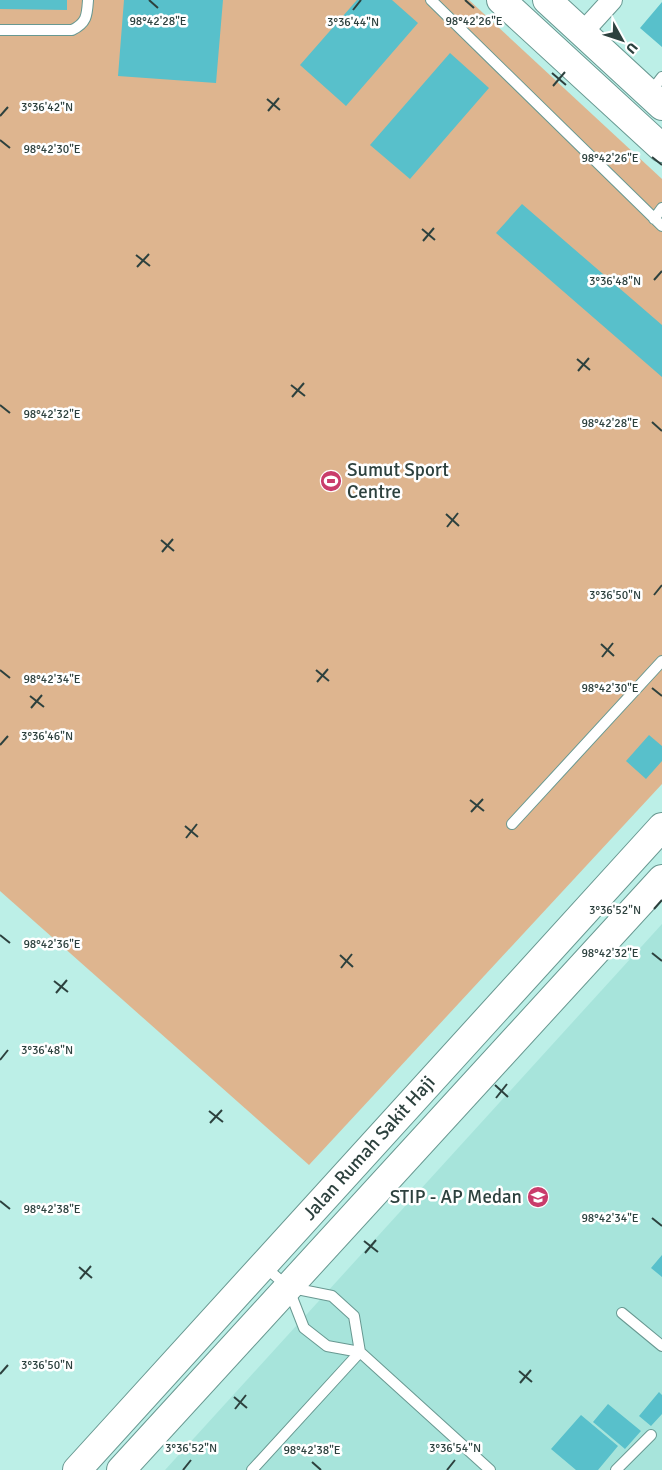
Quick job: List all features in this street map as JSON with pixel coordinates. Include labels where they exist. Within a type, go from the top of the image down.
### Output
[{"type":"main road","points":[[501,0],[662,148]]},
{"type":"main road","points":[[547,0],[582,33],[658,93]]},
{"type":"main road","name":"Jalan Rumah Sakit Haji","points":[[76,1470],[662,826]]},
{"type":"main road","name":"Jalan Rumah Sakit Haji","points":[[121,1470],[662,879]]},
{"type":"street","points":[[582,33],[612,0]]},
{"type":"lane","points":[[0,30],[72,30],[80,26],[86,19],[88,0]]},
{"type":"lane","points":[[431,0],[662,226]]},
{"type":"lane","points":[[654,219],[662,208]]},
{"type":"lane","points":[[512,824],[662,662]]},
{"type":"lane","points":[[263,1265],[288,1287],[304,1328],[327,1346],[360,1352],[490,1470]]},
{"type":"lane","points":[[288,1287],[332,1296],[354,1316],[360,1352]]},
{"type":"lane","points":[[622,1313],[662,1346]]},
{"type":"lane","points":[[252,1470],[360,1352]]},
{"type":"lane","points":[[616,1470],[652,1435]]},
{"type":"shaded area","name":"Sumut Sport Centre","points":[[0,0],[469,0],[662,179],[662,784],[309,1165],[0,891]]},
{"type":"shaded area","name":"STIP - AP Medan","points":[[662,924],[662,1470],[165,1470]]},
{"type":"building","points":[[0,0],[67,0],[67,10],[0,9]]},
{"type":"building","points":[[124,0],[223,0],[216,83],[118,76]]},
{"type":"building","points":[[357,0],[392,0],[418,23],[346,106],[300,65]]},
{"type":"building","points":[[662,2],[662,47],[640,28]]},
{"type":"building","points":[[450,53],[489,88],[410,179],[370,145]]},
{"type":"building","points":[[522,204],[662,325],[662,377],[496,233]]},
{"type":"building","points":[[649,735],[662,746],[662,761],[646,779],[626,761]]},
{"type":"building","points":[[662,1255],[662,1277],[651,1268]]},
{"type":"building","points":[[659,1392],[662,1395],[662,1414],[651,1426],[639,1416]]},
{"type":"building","points":[[608,1404],[641,1431],[625,1449],[593,1422]]},
{"type":"building","points":[[581,1415],[618,1446],[598,1470],[576,1470],[551,1449]]},
{"type":"place","name":"Sumut Sport Centre","points":[[331,481]]},
{"type":"place","name":"STIP - AP Medan","points":[[538,1197]]}]
